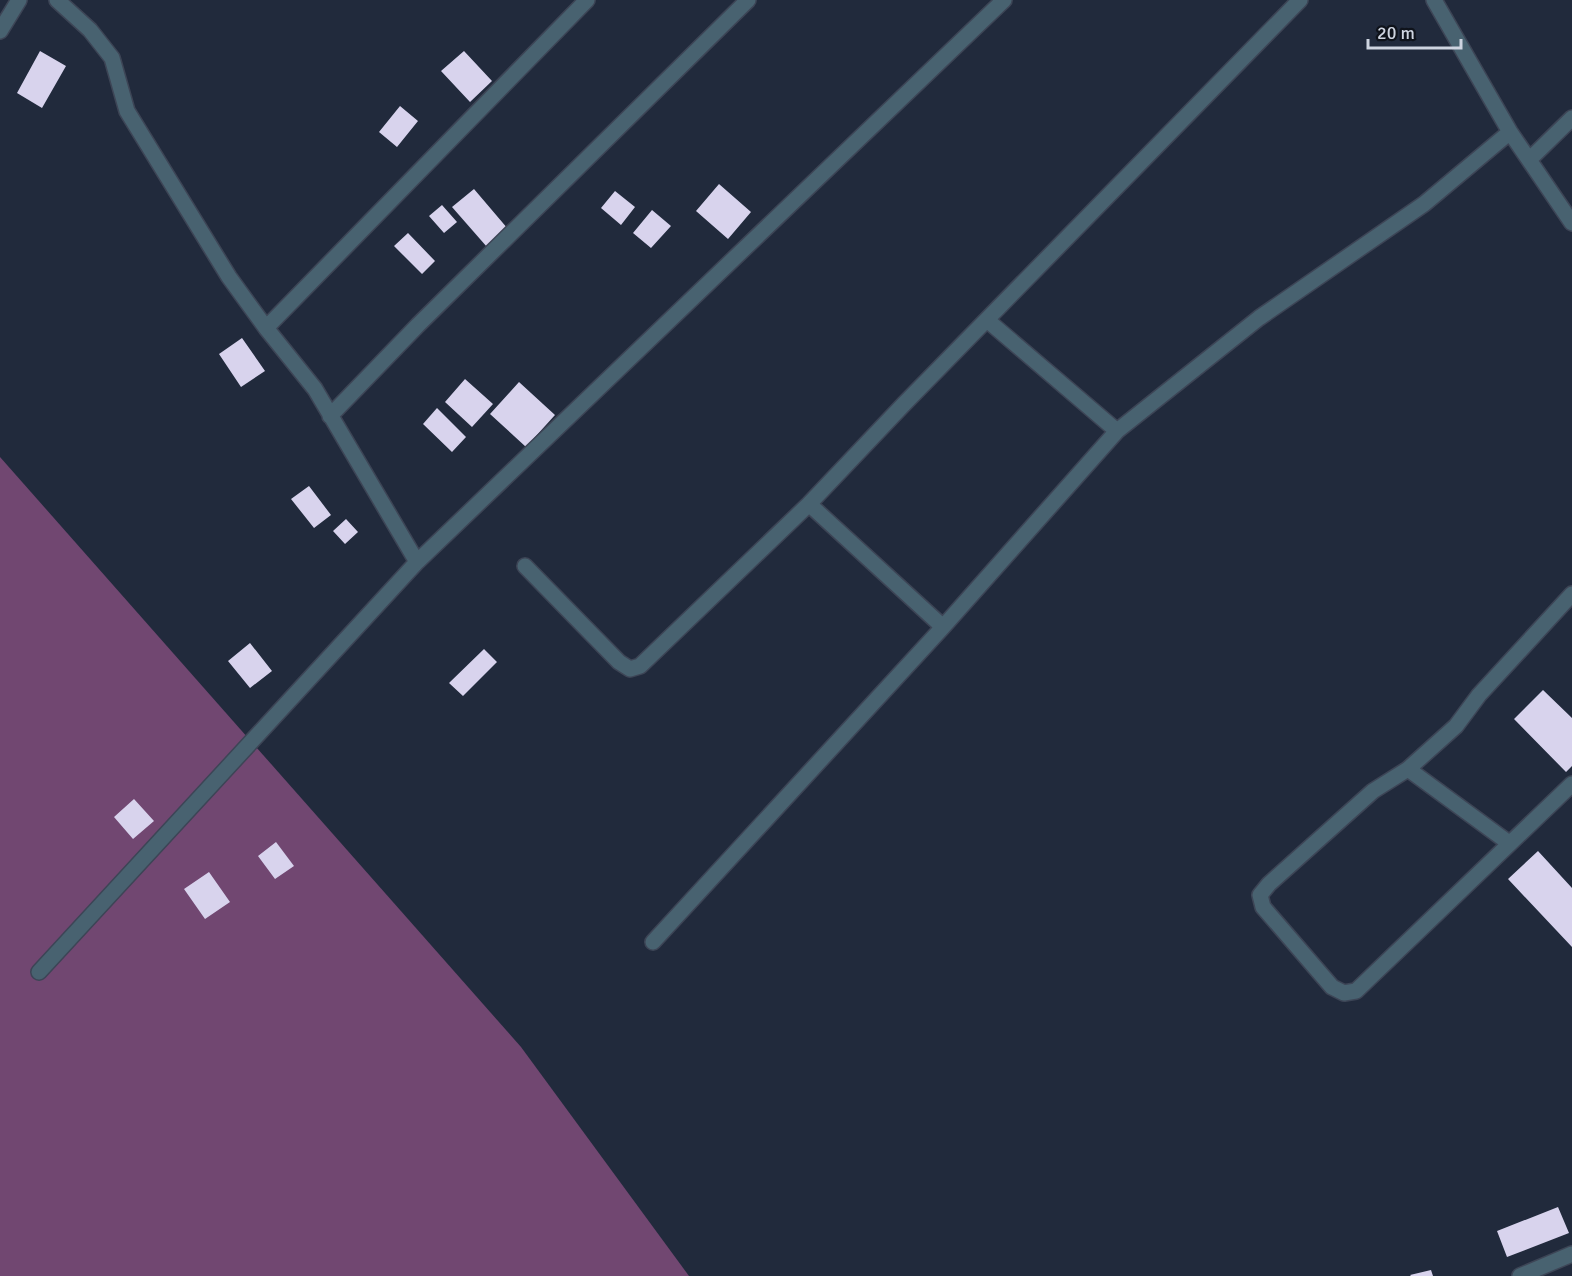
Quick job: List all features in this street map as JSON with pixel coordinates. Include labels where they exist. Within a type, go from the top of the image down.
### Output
[{"type":"street","points":[[0,31],[19,0]]},
{"type":"street","points":[[57,0],[90,30],[112,58],[127,111],[229,277],[315,389],[417,562]]},
{"type":"street","points":[[266,328],[587,0]]},
{"type":"street","points":[[330,417],[418,325],[748,0]]},
{"type":"street","points":[[39,972],[417,562],[1004,0]]},
{"type":"street","points":[[525,566],[620,662],[630,669],[640,666],[809,504],[1300,0]]},
{"type":"street","points":[[1434,0],[1510,132],[1572,223]]},
{"type":"street","points":[[1530,159],[1572,118]]},
{"type":"street","points":[[653,942],[943,627],[1117,431],[1259,318],[1424,204],[1510,132]]},
{"type":"street","points":[[987,320],[1117,431]]},
{"type":"street","points":[[809,504],[943,627]]},
{"type":"street","points":[[1572,594],[1479,696],[1456,726],[1408,769],[1373,791],[1269,884],[1260,895],[1263,907],[1332,987],[1344,993],[1356,991],[1572,784]]},
{"type":"street","points":[[1408,769],[1509,843]]},
{"type":"street","points":[[1520,1276],[1572,1254]]},
{"type":"shaded area","points":[[0,457],[521,1047],[689,1276],[0,1276]]},
{"type":"building","points":[[40,51],[66,66],[42,108],[17,93]]},
{"type":"building","points":[[464,51],[492,81],[470,102],[441,71]]},
{"type":"building","points":[[400,106],[418,121],[397,147],[379,132]]},
{"type":"building","points":[[719,184],[751,212],[728,239],[696,211]]},
{"type":"building","points":[[474,189],[508,229],[487,247],[452,207]]},
{"type":"building","points":[[615,191],[635,207],[621,225],[601,208]]},
{"type":"building","points":[[442,205],[457,222],[444,233],[429,216]]},
{"type":"building","points":[[652,210],[671,226],[651,248],[633,233]]},
{"type":"building","points":[[408,233],[435,261],[422,274],[394,246]]},
{"type":"building","points":[[242,338],[265,371],[241,387],[219,354]]},
{"type":"building","points":[[465,379],[493,404],[472,427],[445,402]]},
{"type":"building","points":[[519,382],[555,415],[526,447],[490,414]]},
{"type":"building","points":[[437,408],[466,437],[452,452],[423,424]]},
{"type":"building","points":[[309,486],[331,515],[314,528],[291,499]]},
{"type":"building","points":[[346,519],[358,532],[345,544],[333,531]]},
{"type":"building","points":[[250,643],[272,671],[250,688],[228,661]]},
{"type":"building","points":[[484,649],[497,662],[463,696],[449,683]]},
{"type":"building","points":[[1543,690],[1572,718],[1572,766],[1566,772],[1514,719]]},
{"type":"building","points":[[134,799],[154,821],[133,839],[114,817]]},
{"type":"building","points":[[276,842],[294,866],[275,879],[258,856]]},
{"type":"building","points":[[1538,851],[1572,888],[1572,947],[1508,879]]},
{"type":"building","points":[[209,872],[230,902],[205,919],[184,889]]},
{"type":"building","points":[[1558,1207],[1569,1233],[1507,1257],[1497,1231]]},
{"type":"building","points":[[1431,1270],[1433,1276],[1410,1275]]}]
